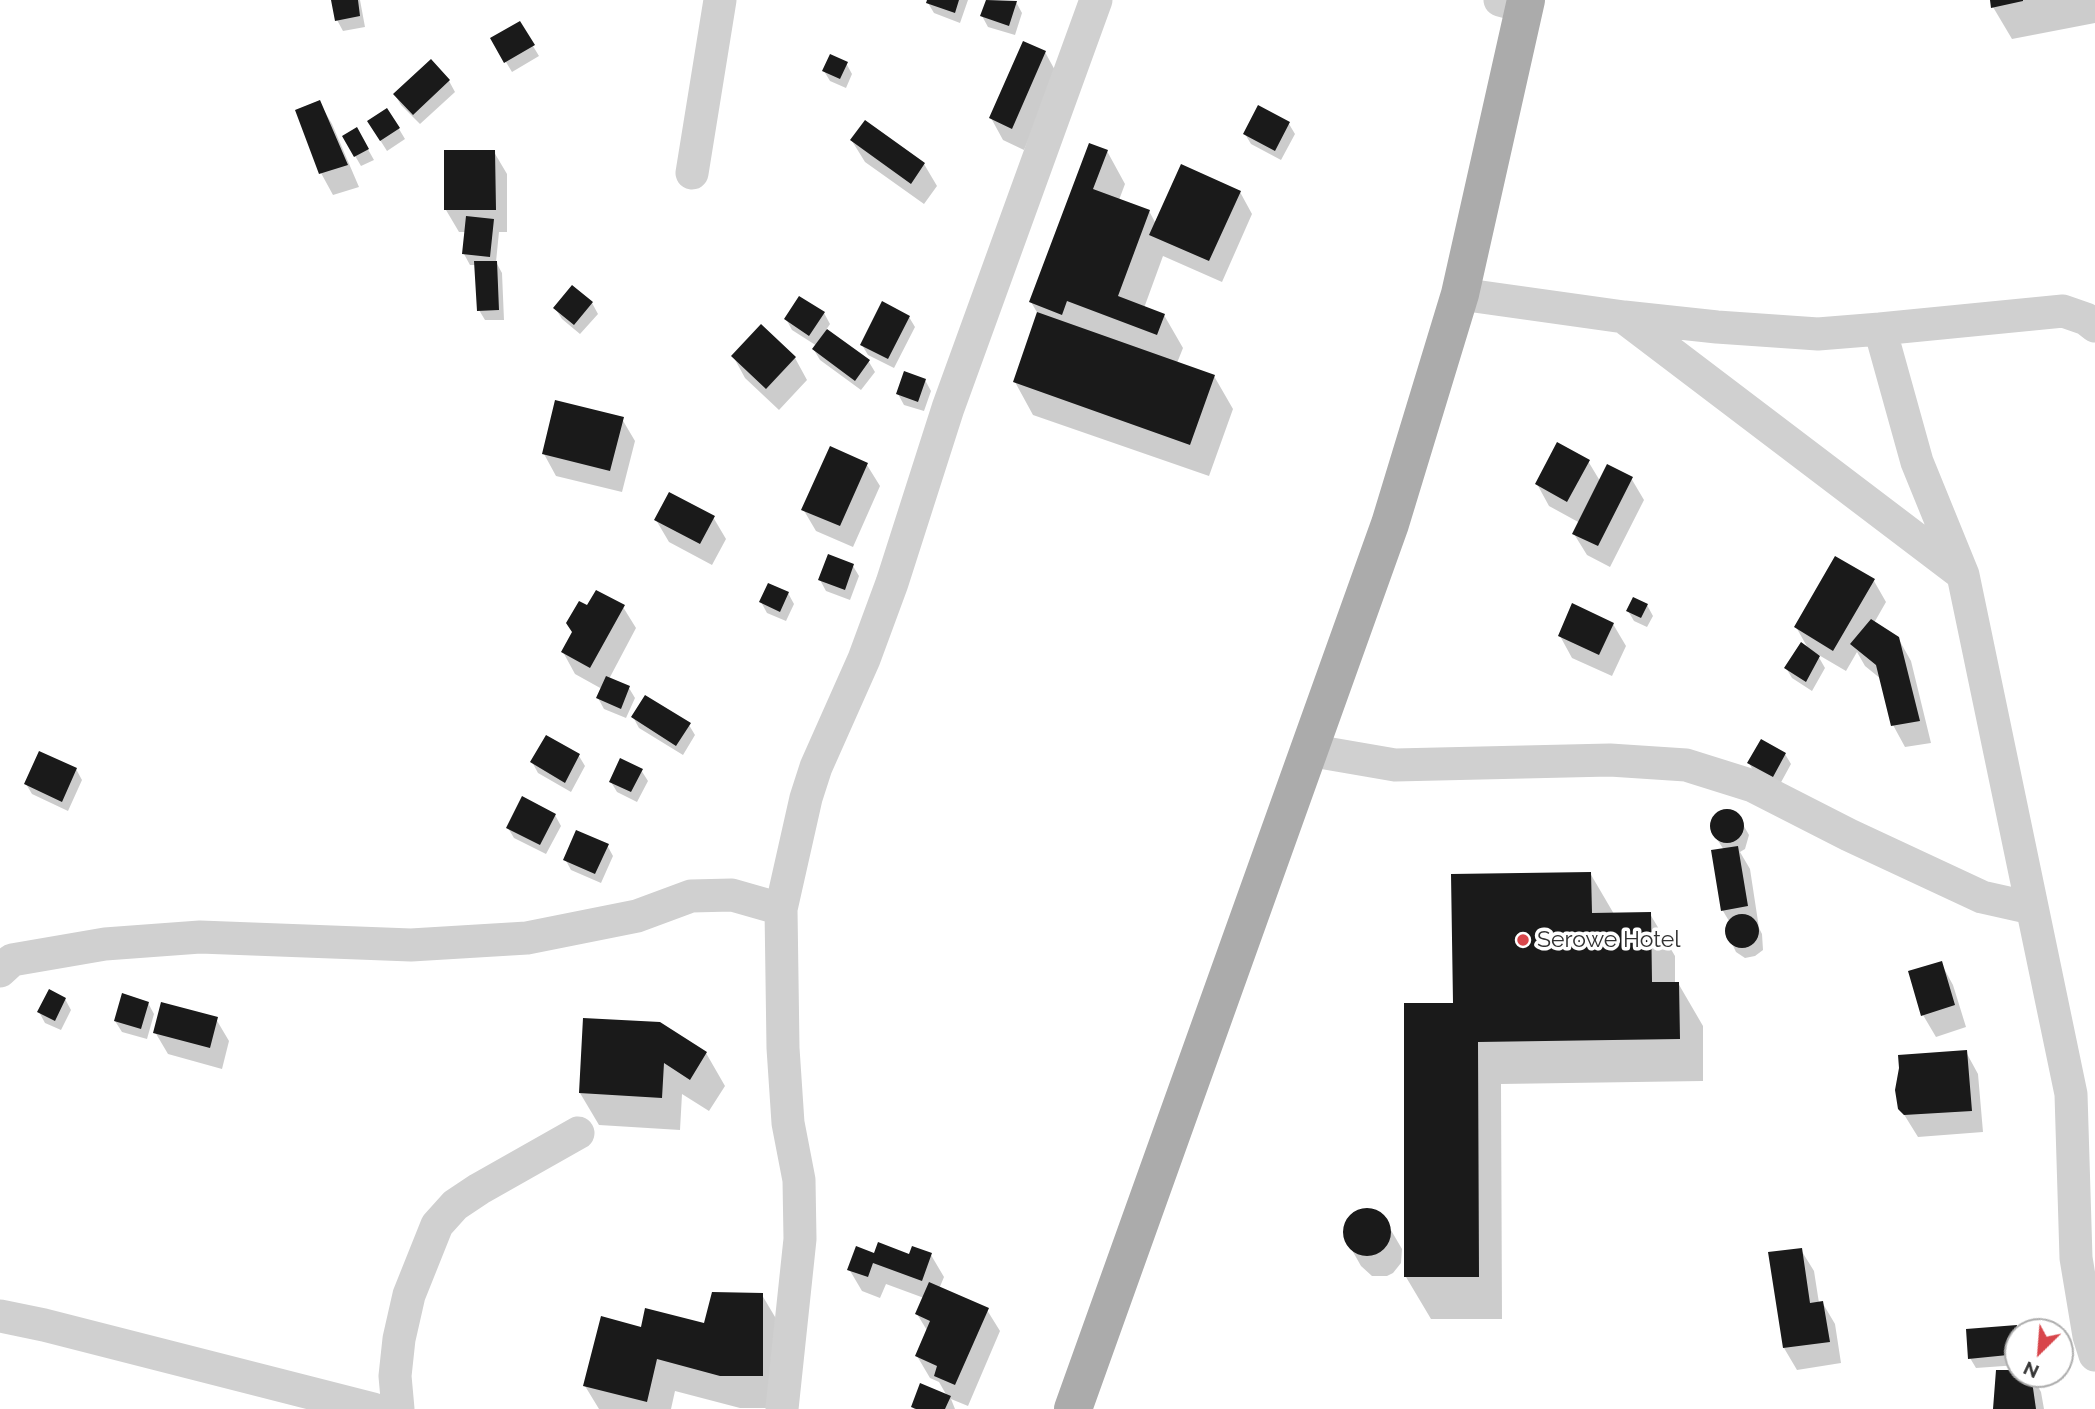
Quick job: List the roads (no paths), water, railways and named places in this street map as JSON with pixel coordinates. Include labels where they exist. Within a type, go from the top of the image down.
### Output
[{"type":"main road","points":[[1073,1409],[1390,524],[1460,294],[1517,2]]},
{"type":"street","points":[[692,173],[719,0]]},
{"type":"street","points":[[782,1409],[800,1227],[799,1180],[788,1123],[783,1048],[781,909],[806,798],[816,767],[864,659],[892,583],[948,408],[1096,0]]},
{"type":"street","points":[[1460,294],[1624,317],[1818,334],[2063,311],[2086,319],[2095,326]]},
{"type":"street","points":[[1624,317],[1963,575]]},
{"type":"street","points":[[1880,329],[1917,463],[1963,575],[2031,908],[2083,1093],[2076,1258],[2089,1336],[2095,1355]]},
{"type":"street","points":[[1308,750],[1395,765],[1610,760],[1686,765],[1753,786],[1849,835],[1982,897],[2031,908]]},
{"type":"street","points":[[0,971],[12,960],[92,946],[200,937],[411,945],[527,938],[637,916],[691,896],[732,895],[781,909]]},
{"type":"street","points":[[398,1409],[395,1376],[399,1339],[409,1296],[437,1225],[455,1205],[479,1189],[578,1133]]},
{"type":"street","points":[[0,1316],[373,1409]]},
{"type":"place","name":"Serowe Hotel","points":[[1523,940]]}]
